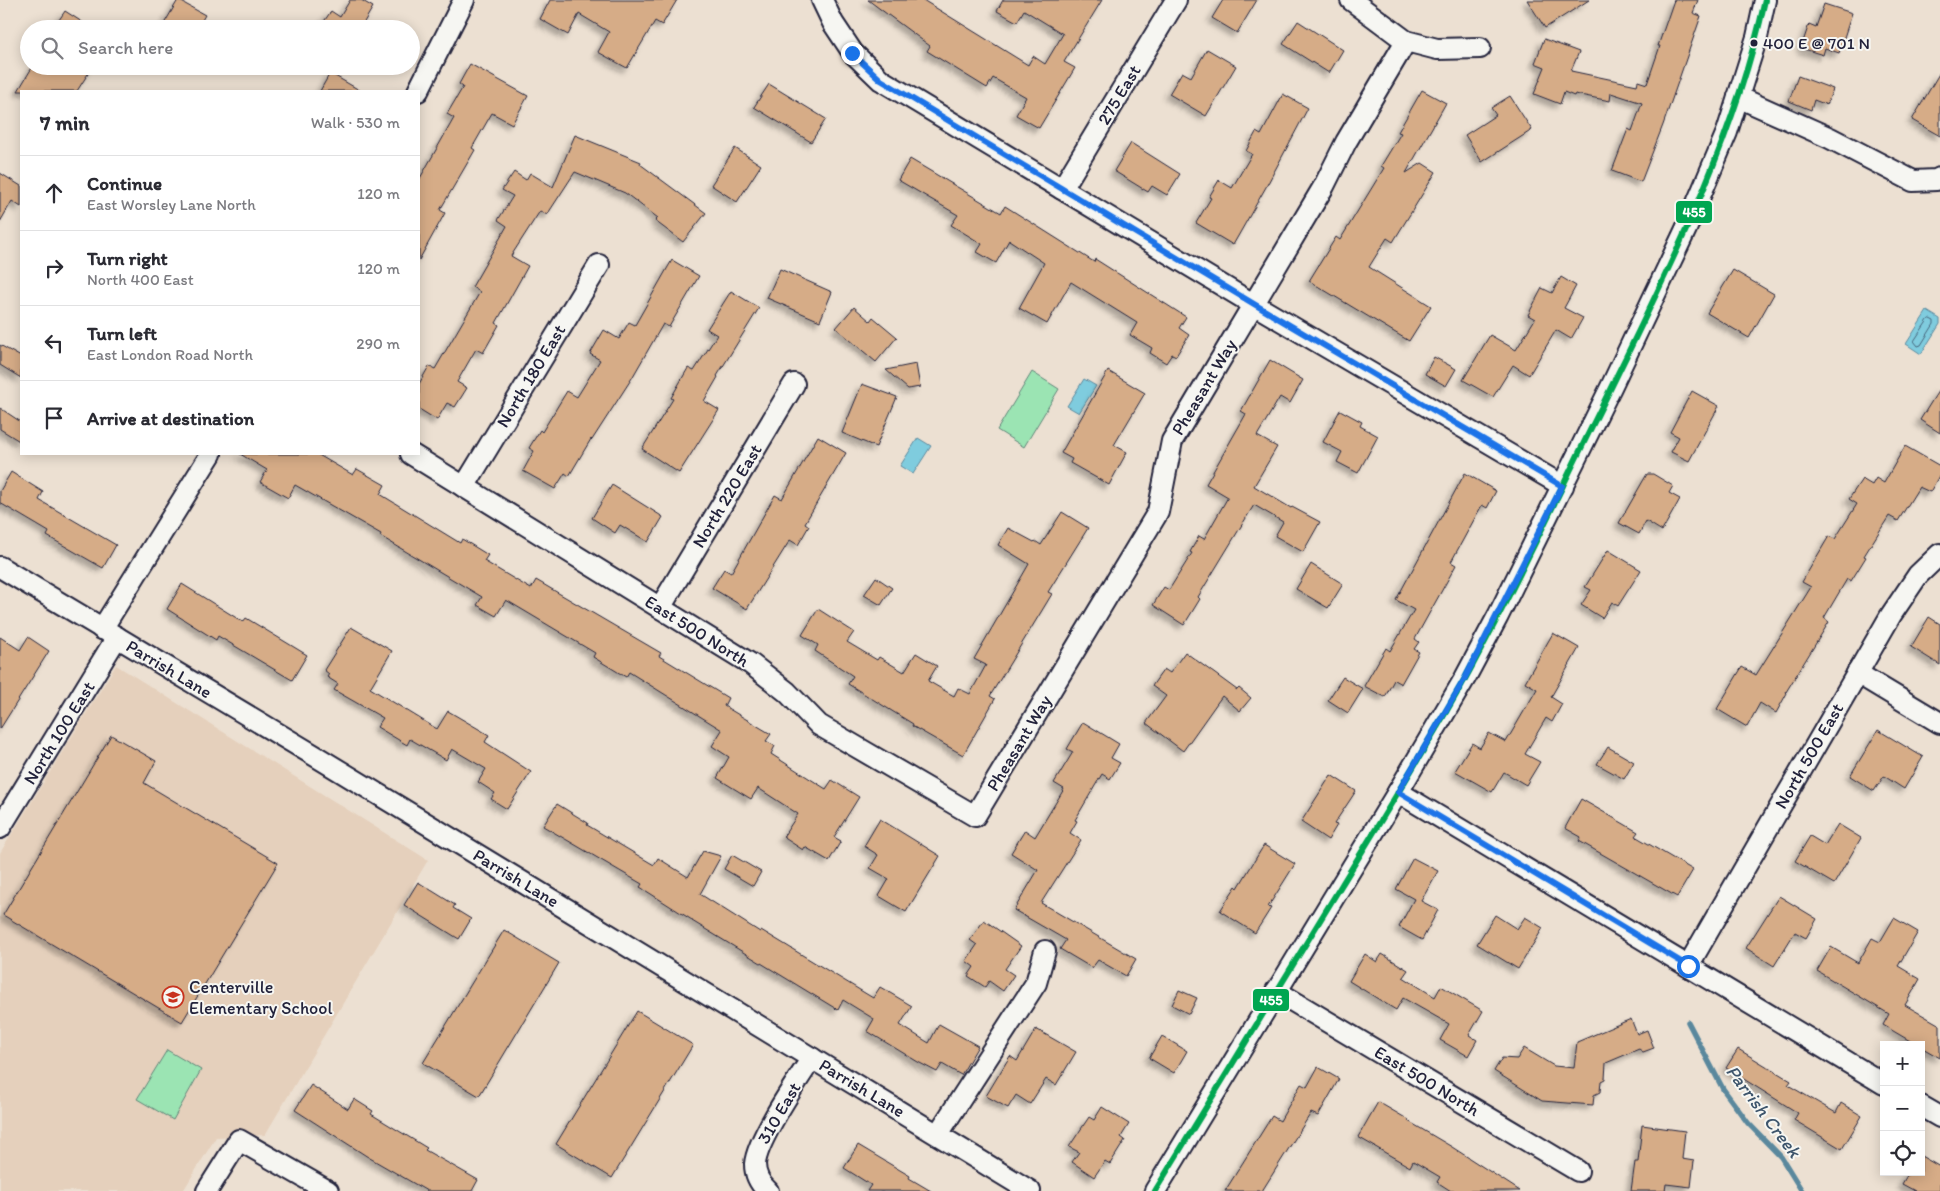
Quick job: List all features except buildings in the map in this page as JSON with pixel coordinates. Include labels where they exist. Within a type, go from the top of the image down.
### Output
[{"type":"street","points":[[419,90],[464,0]]},
{"type":"street","points":[[822,0],[833,23],[852,53],[881,80],[1562,486]]},
{"type":"street","name":"275 East","points":[[1062,189],[1176,0]]},
{"type":"street","points":[[1351,0],[1406,41],[1437,49],[1480,48]]},
{"type":"street","points":[[1155,1191],[1398,792],[1465,678],[1562,486],[1686,229],[1727,132],[1757,37],[1765,0]]},
{"type":"street","name":"Pheasant Way","points":[[975,816],[1158,512],[1172,441],[1324,186],[1346,142],[1406,41]]},
{"type":"street","points":[[1738,98],[1830,138],[1913,181],[1936,180],[1940,178]]},
{"type":"street","name":"North 180 East","points":[[464,486],[598,265]]},
{"type":"street","name":"North 220 East","points":[[660,608],[794,384]]},
{"type":"street","name":"North 100 East","points":[[0,828],[210,455]]},
{"type":"street","name":"East 500 North","points":[[413,455],[751,664],[787,692],[819,725],[975,816]]},
{"type":"street","name":"North 500 East","points":[[1688,966],[1891,614],[1918,575],[1940,554]]},
{"type":"street","name":"Parrish Lane","points":[[0,567],[1030,1191]]},
{"type":"street","points":[[1857,673],[1940,723]]},
{"type":"street","points":[[1398,792],[1880,1082]]},
{"type":"street","points":[[938,1134],[1036,983],[1045,951]]},
{"type":"street","name":"East 500 North","points":[[1276,991],[1578,1171]]},
{"type":"street","name":"310 East","points":[[768,1191],[759,1180],[756,1172],[756,1155],[762,1140],[812,1058]]},
{"type":"street","points":[[1925,1108],[1940,1117]]},
{"type":"street","points":[[207,1191],[239,1140],[328,1191]]},
{"type":"shaded area","name":"Centerville Elementary School","points":[[116,665],[428,860],[265,1135],[216,1137],[183,1191],[0,1191],[0,853]]},
{"type":"green space","points":[[1032,372],[1059,389],[1024,447],[997,430]]},
{"type":"green space","points":[[167,1050],[201,1070],[173,1120],[137,1099]]},
{"type":"water","points":[[1927,311],[1940,319],[1940,324],[1921,354],[1906,344]]},
{"type":"water","points":[[1084,379],[1096,386],[1079,413],[1067,406]]},
{"type":"water","points":[[918,438],[931,446],[913,474],[900,466]]},
{"type":"waterway","name":"Parrish Creek","points":[[1688,1022],[1723,1089],[1748,1123],[1781,1157],[1802,1191]]},
{"type":"transit line","name":"455","points":[[1155,1191],[1420,756],[1502,610],[1674,258],[1696,208],[1717,157],[1735,105],[1752,53],[1765,0]]},
{"type":"place","name":"400 E @ 701 N","points":[[1754,43]]},
{"type":"place","name":"Centerville Elementary School","points":[[173,997]]},
{"type":"route","points":[[852,53],[881,80],[1562,486],[1465,678],[1398,792],[1688,966]]}]
